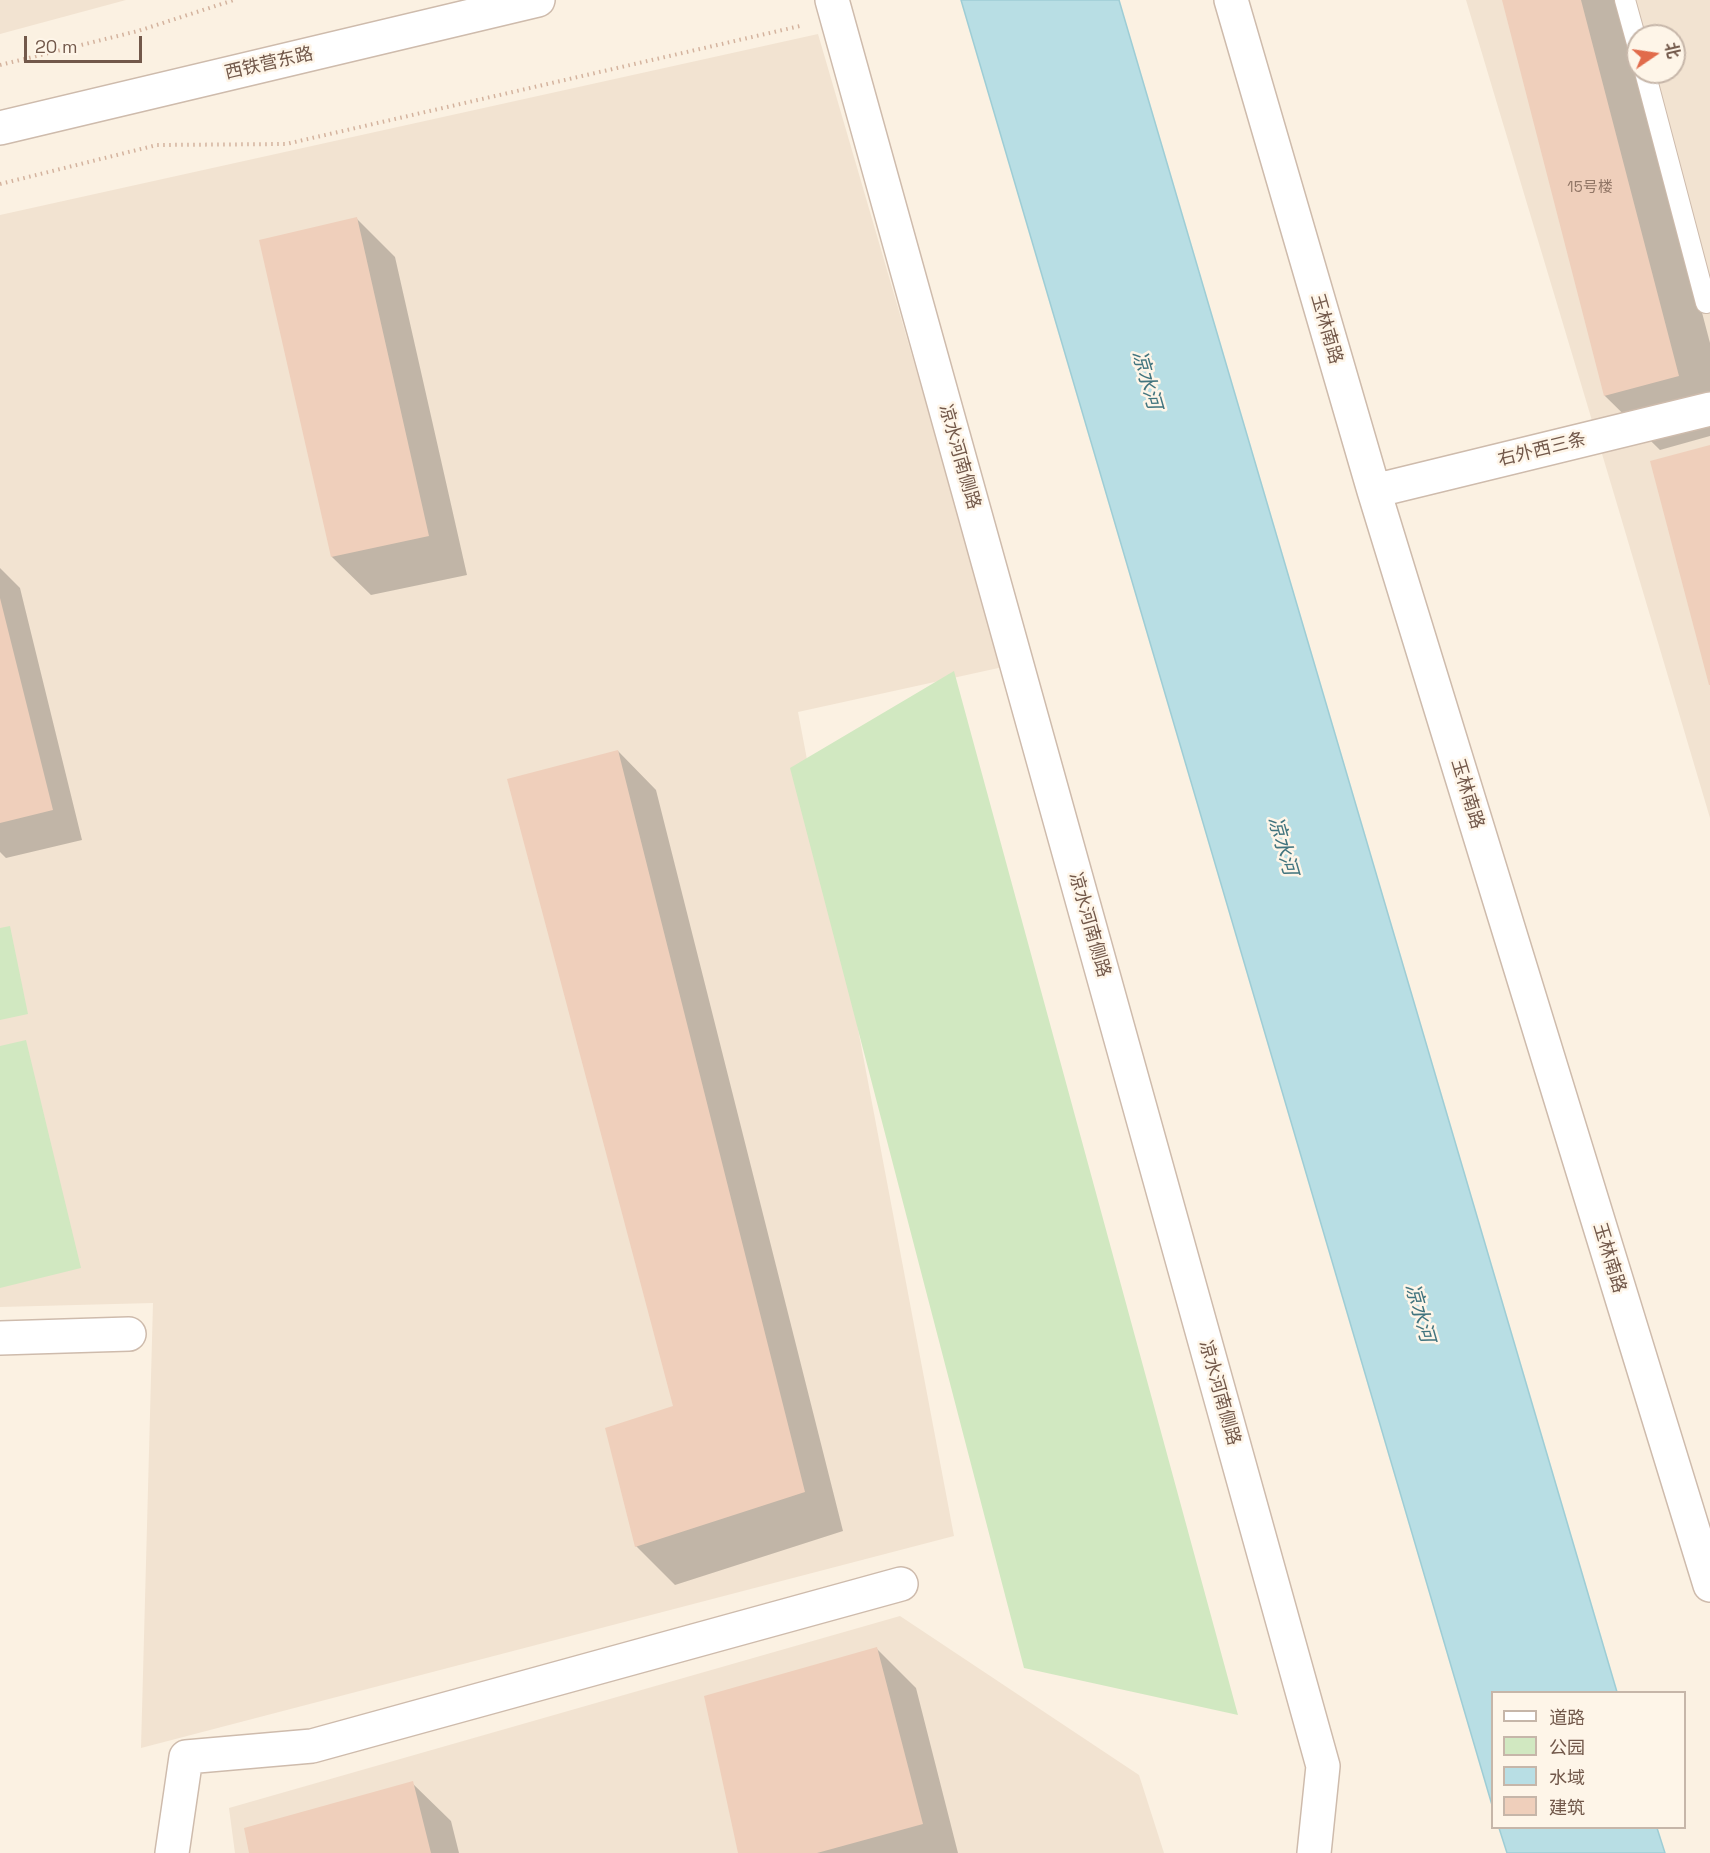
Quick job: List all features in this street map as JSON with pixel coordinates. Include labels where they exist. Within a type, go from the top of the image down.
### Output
[{"type":"street","name":"西铁营东路","points":[[0,128],[538,0]]},
{"type":"street","name":"凉水河南侧路","points":[[832,0],[1323,1766],[1314,1853]]},
{"type":"street","name":"玉林南路","points":[[1231,0],[1374,492],[1710,1586]]},
{"type":"street","name":"右外西三条","points":[[1374,492],[1710,409]]},
{"type":"street","points":[[0,1338],[129,1334]]},
{"type":"street","points":[[172,1853],[186,1758],[312,1746],[901,1584]]},
{"type":"lane","points":[[1625,0],[1632,24]]},
{"type":"lane","points":[[1648,84],[1706,303],[1710,302]]},
{"type":"path","points":[[0,64],[138,31],[234,0]]},
{"type":"path","points":[[0,184],[157,145],[286,144],[810,24]]},
{"type":"shaded area","points":[[0,0],[126,0],[0,34]]},
{"type":"shaded area","points":[[1466,0],[1710,0],[1710,818],[1614,494]]},
{"type":"shaded area","points":[[818,34],[1003,667],[798,712],[954,1536],[141,1748],[153,1303],[0,1307],[0,215]]},
{"type":"shaded area","points":[[900,1616],[1139,1775],[1164,1853],[235,1853],[229,1808]]},
{"type":"green space","points":[[954,671],[1238,1715],[1024,1668],[790,768]]},
{"type":"green space","points":[[10,926],[28,1014],[0,1020],[0,928]]},
{"type":"green space","points":[[26,1040],[81,1268],[0,1288],[0,1046]]},
{"type":"water","name":"凉水河","points":[[961,0],[1119,0],[1617,1691],[1491,1691],[1491,1802]]},
{"type":"water","points":[[1499,1829],[1657,1829],[1665,1853],[1507,1853]]},
{"type":"building","points":[[1502,0],[1581,0],[1679,376],[1604,396]]},
{"type":"building","points":[[357,217],[429,536],[331,557],[259,240]]},
{"type":"building","points":[[1710,445],[1710,685],[1709,685],[1650,461]]},
{"type":"building","points":[[0,598],[53,810],[0,823]]},
{"type":"building","points":[[618,750],[805,1492],[635,1547],[605,1428],[673,1406],[507,779]]},
{"type":"building","points":[[877,1647],[923,1824],[817,1853],[738,1853],[704,1696]]},
{"type":"building","points":[[413,1781],[431,1853],[249,1853],[244,1828]]}]
